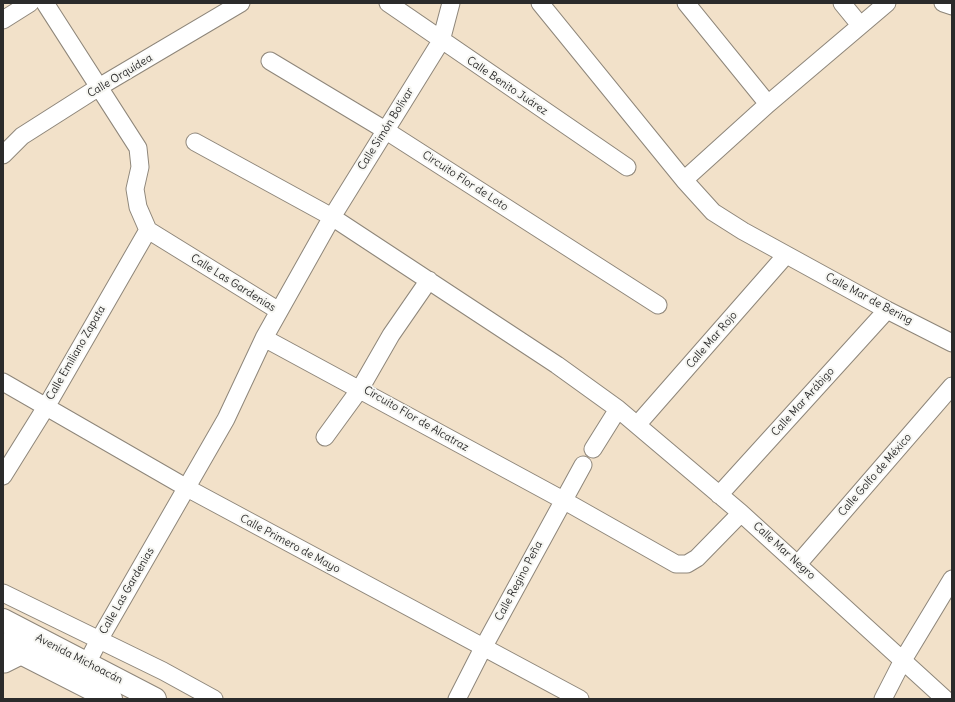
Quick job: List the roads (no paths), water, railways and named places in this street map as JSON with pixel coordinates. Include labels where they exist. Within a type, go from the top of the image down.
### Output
[{"type":"main road","name":"Avenida Michoacán","points":[[3,620],[155,699]]},
{"type":"main road","name":"Avenida Michoacán","points":[[3,644],[110,699]]},
{"type":"street","points":[[3,20],[30,3]]},
{"type":"street","points":[[45,3],[138,148],[140,167],[135,189],[138,208],[148,230]]},
{"type":"street","name":"Calle Orquídea","points":[[3,154],[22,136],[241,3]]},
{"type":"street","name":"Calle Benito Juárez","points":[[388,3],[441,41],[627,167]]},
{"type":"street","name":"Calle Simón Bolívar","points":[[279,311],[332,217],[441,41],[451,3]]},
{"type":"street","name":"Calle Mar de Bering","points":[[540,3],[684,180],[713,212],[786,255],[887,310],[952,343]]},
{"type":"street","points":[[686,3],[768,104]]},
{"type":"street","points":[[842,3],[860,25]]},
{"type":"street","points":[[684,180],[768,104],[887,3]]},
{"type":"street","points":[[943,3],[952,6]]},
{"type":"street","name":"Circuito Flor de Loto","points":[[270,60],[385,130],[658,305]]},
{"type":"street","points":[[195,142],[332,217],[557,365],[618,409],[593,448]]},
{"type":"street","name":"Calle Las Gardenias","points":[[87,663],[226,419],[264,338],[279,311],[148,230]]},
{"type":"street","name":"Calle Emiliano Zapata","points":[[3,476],[46,407],[148,230]]},
{"type":"street","name":"Calle Mar Rojo","points":[[637,426],[786,255]]},
{"type":"street","name":"Circuito Flor de Alcatraz","points":[[429,280],[391,336],[360,389],[563,500],[676,564],[687,564],[697,558],[741,513]]},
{"type":"street","name":"Calle Mar Arábigo","points":[[719,495],[887,310]]},
{"type":"street","points":[[264,338],[360,389],[324,437]]},
{"type":"street","name":"Calle Primero de Mayo","points":[[3,382],[187,488],[580,699]]},
{"type":"street","name":"Calle Golfo de México","points":[[798,564],[952,386]]},
{"type":"street","name":"Calle Mar Negro","points":[[618,409],[741,513],[945,699]]},
{"type":"street","name":"Calle Regino Peña","points":[[457,699],[483,648],[583,465]]},
{"type":"street","points":[[883,699],[903,660],[952,579]]},
{"type":"street","points":[[3,593],[164,671],[214,699]]},
{"type":"street","points":[[3,664],[6,664],[23,655]]}]
